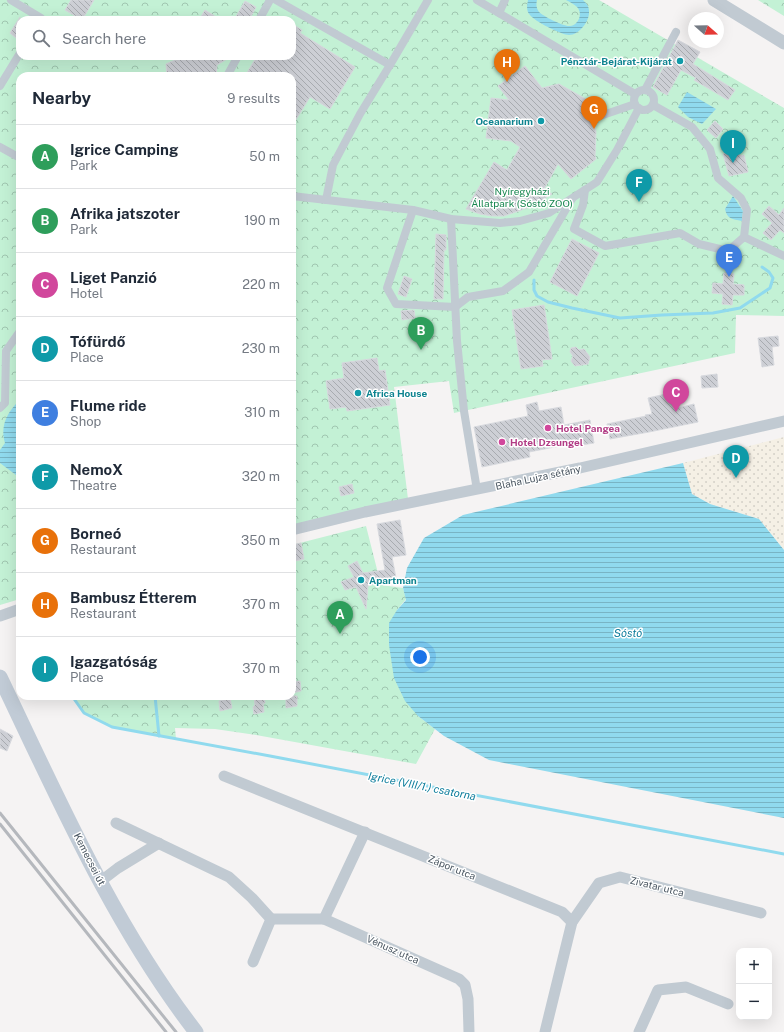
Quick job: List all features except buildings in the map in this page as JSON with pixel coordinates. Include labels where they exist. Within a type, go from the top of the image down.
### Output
[{"type":"main road","name":"Kemecsei út","points":[[0,677],[101,881],[145,957],[196,1032]]},
{"type":"street","points":[[11,0],[38,16]]},
{"type":"street","points":[[261,16],[270,0]]},
{"type":"street","points":[[276,0],[390,65]]},
{"type":"street","points":[[326,200],[333,165],[360,114],[428,0]]},
{"type":"street","points":[[477,0],[635,94]]},
{"type":"street","points":[[499,13],[505,0]]},
{"type":"street","points":[[714,0],[784,42]]},
{"type":"street","points":[[645,90],[676,32]]},
{"type":"street","points":[[0,86],[16,60]]},
{"type":"street","points":[[229,72],[236,60]]},
{"type":"street","points":[[600,116],[637,106],[645,110],[653,105],[654,99],[652,94],[645,90],[639,91],[635,94]]},
{"type":"street","points":[[296,196],[413,210],[451,219],[500,223],[520,221],[549,213],[597,182],[617,150],[637,106],[634,97],[635,94]]},
{"type":"street","points":[[585,190],[583,205],[574,229],[605,246],[680,234],[699,244],[728,251],[744,237],[747,210],[741,198],[718,178],[710,149],[692,128],[653,105]]},
{"type":"street","points":[[0,147],[16,156]]},
{"type":"street","points":[[413,210],[387,288],[396,304],[455,307],[468,297],[503,291],[529,272],[573,198]]},
{"type":"street","points":[[451,219],[455,307],[464,411],[477,490]]},
{"type":"street","points":[[744,237],[784,256]]},
{"type":"street","points":[[0,408],[5,402],[6,351],[16,337]]},
{"type":"street","name":"Blaha Lujza sétány","points":[[296,529],[365,512],[580,468],[784,421]]},
{"type":"street","points":[[0,616],[16,610]]},
{"type":"street","name":"Zápor utca","points":[[224,776],[562,912],[572,922]]},
{"type":"street","points":[[116,823],[229,876],[252,898],[271,918],[253,962]]},
{"type":"street","points":[[324,919],[365,832]]},
{"type":"street","points":[[101,881],[118,868],[159,843]]},
{"type":"street","name":"Zivatar utca","points":[[572,922],[599,883],[620,877],[761,913]]},
{"type":"street","name":"Vénusz utca","points":[[271,918],[324,919],[459,979],[465,986],[468,999],[469,1032]]},
{"type":"street","points":[[545,1032],[572,922]]},
{"type":"street","points":[[639,1032],[658,990],[686,986],[728,1004]]},
{"type":"green space","name":"Nyíregyházi Állatpark (Sóstó ZOO)","points":[[0,0],[599,0],[784,108],[784,316],[736,315],[735,353],[454,413],[449,381],[394,387],[408,499],[296,525],[296,72],[16,72],[16,600],[0,605]]},
{"type":"green space","points":[[758,0],[784,0],[784,16]]},
{"type":"green space","points":[[366,526],[381,585],[403,588],[406,599],[397,610],[418,716],[435,729],[416,764],[215,729],[175,728],[176,739],[112,727],[84,713],[75,700],[296,700],[296,544]]},
{"type":"sand","points":[[784,437],[784,550],[759,519],[710,504],[692,494],[683,463]]},
{"type":"water","points":[[528,0],[537,0],[536,4],[539,12],[559,23],[570,26],[578,21],[580,12],[576,6],[566,0],[583,0],[589,11],[588,19],[583,27],[576,33],[569,35],[561,33],[533,18],[527,10]]},
{"type":"water","points":[[687,92],[716,109],[702,124],[688,117],[678,107]]},
{"type":"water","points":[[733,196],[743,211],[742,221],[730,218],[727,215],[725,209]]},
{"type":"water","points":[[16,404],[16,475],[0,463],[0,450],[5,443],[3,431],[4,425],[8,414]]},
{"type":"water","name":"Sóstó","points":[[683,463],[692,494],[710,504],[759,519],[784,550],[784,818],[489,760],[444,736],[418,716],[405,701],[394,678],[389,645],[389,623],[397,610],[406,600],[403,588],[407,568],[424,538],[463,515]]},
{"type":"waterway","points":[[534,280],[534,290],[537,296],[548,302],[620,318],[713,313],[740,308],[770,288],[773,278],[769,272],[762,267]]},
{"type":"waterway","name":"Igrice (VIII/1.) csatorna","points":[[75,700],[84,713],[112,727],[784,854]]},
{"type":"waterway","points":[[155,700],[159,736]]},
{"type":"railway","points":[[0,813],[176,1032]]},
{"type":"railway","points":[[0,824],[166,1032]]},
{"type":"place","name":"Pénztár-Bejárat-Kijárat","points":[[680,61]]},
{"type":"place","name":"Bambusz Étterem","points":[[507,82]]},
{"type":"place","name":"Oceanarium","points":[[541,121]]},
{"type":"place","name":"Borneó","points":[[594,129]]},
{"type":"place","name":"Igazgatóság","points":[[733,163]]},
{"type":"place","name":"NemoX","points":[[639,202]]},
{"type":"place","name":"Flume ride","points":[[729,277]]},
{"type":"place","name":"Afrika jatszoter","points":[[421,350]]},
{"type":"place","name":"Africa House","points":[[358,393]]},
{"type":"place","name":"Liget Panzió","points":[[676,412]]},
{"type":"place","name":"Hotel Pangea","points":[[548,428]]},
{"type":"place","name":"Hotel Dzsungel","points":[[502,442]]},
{"type":"place","name":"Tófürdő","points":[[736,478]]},
{"type":"place","name":"Apartman","points":[[361,580]]},
{"type":"place","name":"Igrice Camping","points":[[340,634]]}]
